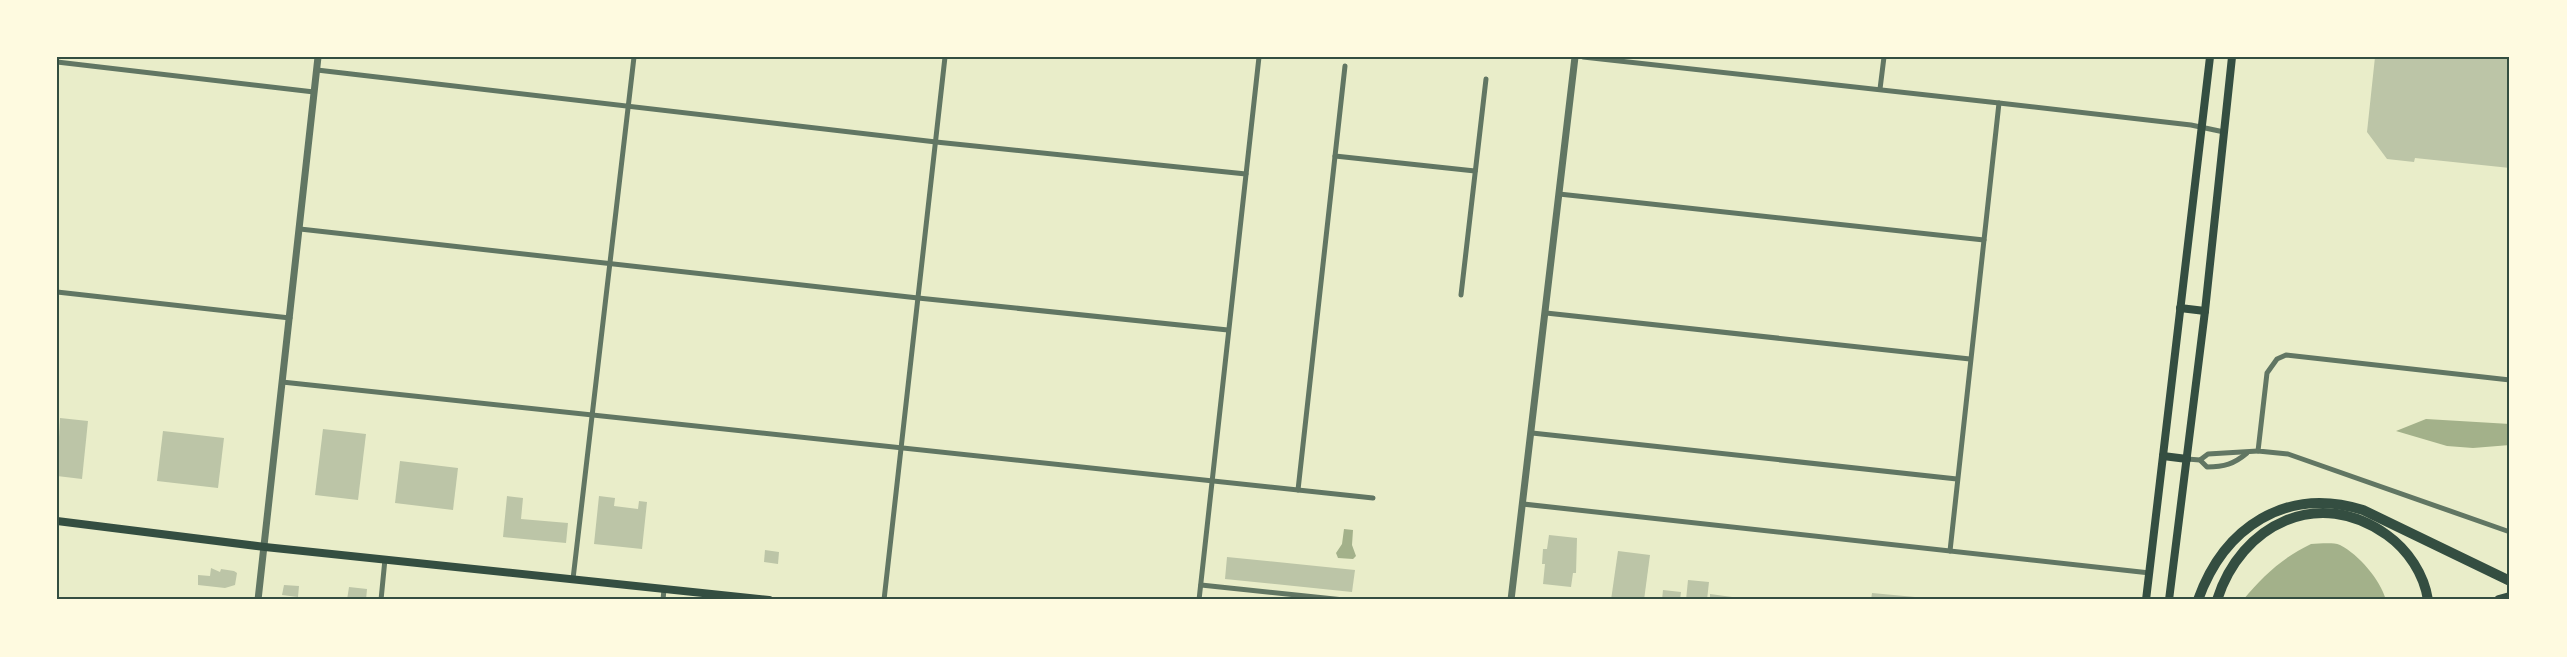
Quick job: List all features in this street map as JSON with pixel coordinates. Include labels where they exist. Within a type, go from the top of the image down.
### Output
[{"type":"highway","points":[[2198,600],[2211,570],[2240,534],[2270,514],[2312,502],[2338,504],[2363,510],[2510,581]]},
{"type":"highway","points":[[2217,600],[2223,580],[2235,561],[2250,543],[2269,528],[2288,519],[2310,514],[2333,513],[2356,518],[2395,540],[2415,566],[2428,600]]},
{"type":"highway","points":[[2499,600],[2510,597]]},
{"type":"main road","points":[[2146,600],[2210,57]]},
{"type":"main road","points":[[2169,600],[2205,311],[2232,57]]},
{"type":"main road","points":[[2180,308],[2205,311]]},
{"type":"main road","points":[[2163,456],[2187,459]]},
{"type":"main road","points":[[57,521],[265,547],[769,600]]},
{"type":"street","points":[[258,600],[318,57]]},
{"type":"street","points":[[573,579],[634,57]]},
{"type":"street","points":[[884,600],[945,57]]},
{"type":"street","points":[[1199,600],[1259,57]]},
{"type":"street","points":[[1511,600],[1575,57]]},
{"type":"street","points":[[1583,57],[1880,89],[2201,127],[2224,132]]},
{"type":"street","points":[[1880,89],[1884,57]]},
{"type":"street","points":[[57,62],[314,92]]},
{"type":"street","points":[[1298,490],[1345,66]]},
{"type":"street","points":[[317,70],[936,142],[1246,174]]},
{"type":"street","points":[[1461,294],[1486,80]]},
{"type":"street","points":[[1950,551],[1999,103]]},
{"type":"street","points":[[1335,156],[1475,171]]},
{"type":"street","points":[[1559,194],[1984,240]]},
{"type":"street","points":[[300,229],[1228,330]]},
{"type":"street","points":[[57,292],[290,318]]},
{"type":"street","points":[[1545,313],[1970,359]]},
{"type":"street","points":[[2258,451],[2267,373],[2277,359],[2286,355],[2510,380]]},
{"type":"street","points":[[282,382],[1373,498]]},
{"type":"street","points":[[1532,433],[1957,479]]},
{"type":"street","points":[[2200,460],[2208,454],[2258,451],[2288,454],[2510,532]]},
{"type":"street","points":[[2187,459],[2200,460],[2207,467],[2221,467],[2235,463],[2247,453]]},
{"type":"street","points":[[1523,504],[2150,573]]},
{"type":"street","points":[[381,600],[385,559]]},
{"type":"street","points":[[1201,585],[1344,600]]},
{"type":"street","points":[[663,600],[664,589]]},
{"type":"shaded area","points":[[2426,419],[2510,424],[2510,445],[2473,448],[2447,446],[2396,431]]},
{"type":"shaded area","points":[[1344,529],[1353,530],[1352,545],[1356,556],[1353,559],[1338,558],[1336,553],[1342,544]]},
{"type":"shaded area","points":[[2311,544],[2337,544],[2347,549],[2374,576],[2386,600],[2243,600],[2274,568]]},
{"type":"building","points":[[2375,57],[2510,57],[2510,168],[2415,158],[2414,162],[2387,159],[2367,132]]},
{"type":"building","points":[[60,418],[88,421],[82,479],[57,476]]},
{"type":"building","points":[[323,429],[366,434],[358,500],[315,495]]},
{"type":"building","points":[[163,431],[224,438],[218,488],[157,481]]},
{"type":"building","points":[[400,461],[458,468],[453,510],[395,503]]},
{"type":"building","points":[[507,496],[523,498],[521,519],[568,523],[566,543],[503,537]]},
{"type":"building","points":[[599,496],[615,498],[614,506],[638,509],[639,501],[647,502],[642,549],[594,544]]},
{"type":"building","points":[[1549,535],[1577,538],[1576,573],[1573,573],[1571,587],[1543,584],[1545,564],[1542,564],[1543,549],[1547,549]]},
{"type":"building","points":[[765,550],[779,552],[778,564],[764,562]]},
{"type":"building","points":[[1618,551],[1650,555],[1644,600],[1611,600]]},
{"type":"building","points":[[1227,557],[1355,570],[1352,592],[1225,579]]},
{"type":"building","points":[[211,568],[220,572],[221,569],[237,573],[235,585],[225,588],[198,585],[198,575],[210,576]]},
{"type":"building","points":[[1688,580],[1709,582],[1707,600],[1686,600]]},
{"type":"building","points":[[284,585],[299,586],[298,597],[282,595]]},
{"type":"building","points":[[349,587],[367,589],[366,600],[347,600]]},
{"type":"building","points":[[1663,590],[1681,592],[1680,600],[1662,600]]},
{"type":"building","points":[[1872,593],[1915,597],[1914,600],[1871,600]]},
{"type":"building","points":[[1710,594],[1747,599],[1747,600],[1710,600]]}]
